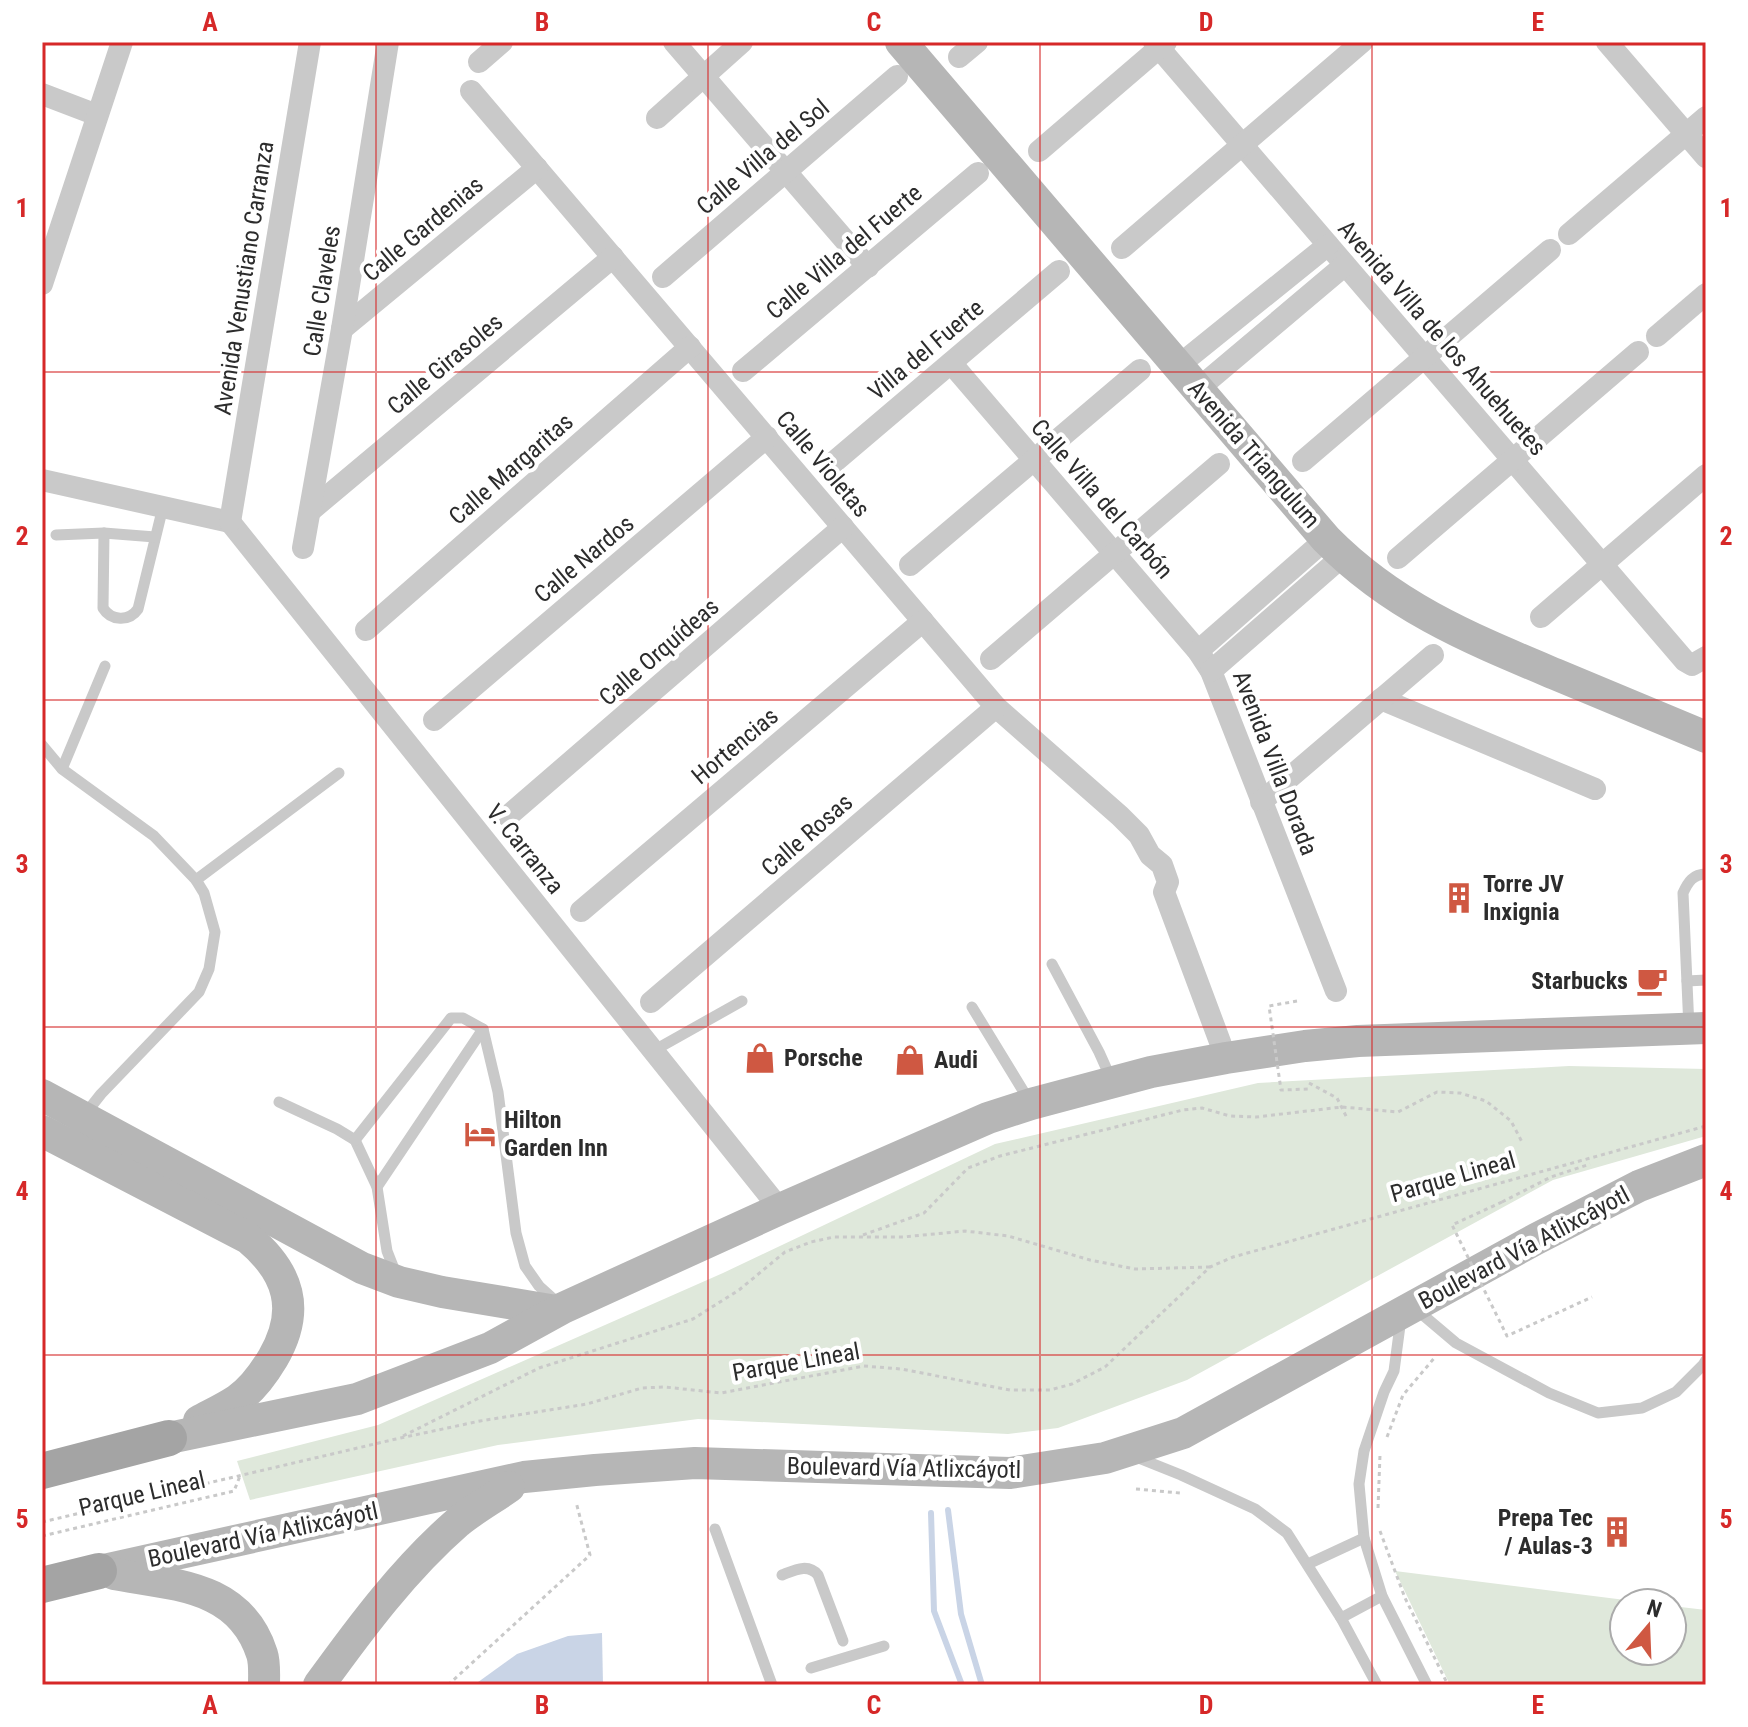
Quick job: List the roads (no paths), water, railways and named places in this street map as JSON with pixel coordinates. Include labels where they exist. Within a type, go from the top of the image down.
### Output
[{"type":"main road","name":"Avenida Triangulum","points":[[901,42],[1335,547],[1373,581],[1406,604],[1458,632],[1706,737]]},
{"type":"main road","points":[[42,1471],[169,1438],[357,1399],[490,1348],[559,1309],[988,1118],[1112,1081],[1226,1058],[1358,1041],[1698,1028]]},
{"type":"main road","points":[[42,1095],[362,1268],[399,1282],[442,1292],[559,1309]]},
{"type":"main road","points":[[42,1131],[248,1238],[277,1268],[286,1288],[289,1310],[285,1331],[278,1350],[255,1384],[239,1399],[169,1438]]},
{"type":"main road","name":"Boulevard Vía Atlixcáyotl","points":[[42,1585],[524,1477],[695,1463],[1010,1473],[1126,1453],[1183,1433],[1536,1239],[1639,1186],[1706,1160]]},
{"type":"main road","points":[[319,1685],[371,1614],[418,1560],[460,1520],[524,1477]]},
{"type":"main road","points":[[99,1571],[182,1587],[217,1598],[240,1613],[263,1656],[264,1685]]},
{"type":"street","points":[[42,284],[122,42]]},
{"type":"street","name":"Avenida Venustiano Carranza","points":[[230,522],[310,42]]},
{"type":"street","name":"Calle Claveles","points":[[303,548],[388,42]]},
{"type":"street","points":[[479,62],[502,42]]},
{"type":"street","points":[[657,118],[742,42]]},
{"type":"street","points":[[959,57],[977,42]]},
{"type":"street","points":[[1122,248],[1362,42]]},
{"type":"street","points":[[1607,42],[1706,157]]},
{"type":"street","points":[[1039,151],[1160,44]]},
{"type":"street","name":"Avenida Villa de los Ahuehuetes","points":[[1160,44],[1242,145],[1685,661],[1699,661]]},
{"type":"street","points":[[685,46],[704,77],[868,267]]},
{"type":"street","name":"Calle Villa del Sol","points":[[663,277],[897,76]]},
{"type":"street","name":"Calle Violetas","points":[[471,91],[996,707],[1139,835],[1150,855],[1162,865],[1168,882],[1164,892],[1226,1058]]},
{"type":"street","points":[[42,94],[97,115]]},
{"type":"street","points":[[1569,234],[1706,117]]},
{"type":"street","name":"Calle Gardenias","points":[[342,329],[537,168]]},
{"type":"street","name":"Calle Villa del Fuerte","points":[[743,371],[978,173]]},
{"type":"street","points":[[1188,377],[1328,245]]},
{"type":"street","points":[[1303,461],[1550,250]]},
{"type":"street","name":"Calle Girasoles","points":[[310,511],[613,257]]},
{"type":"street","points":[[1188,377],[1345,265]]},
{"type":"street","name":"Villa del Fuerte","points":[[827,468],[1059,271]]},
{"type":"street","points":[[1657,336],[1706,294]]},
{"type":"street","name":"Calle Margaritas","points":[[366,630],[690,347]]},
{"type":"street","points":[[1398,558],[1638,352]]},
{"type":"street","name":"Calle Villa del Carbón","points":[[951,363],[1198,651],[1211,671]]},
{"type":"street","points":[[910,565],[1140,370]]},
{"type":"street","name":"Calle Nardos","points":[[434,720],[767,437]]},
{"type":"street","points":[[991,659],[1219,464]]},
{"type":"street","points":[[1541,617],[1706,475]]},
{"type":"street","points":[[42,480],[230,522]]},
{"type":"street","name":"V. Carranza","points":[[230,522],[780,1209]]},
{"type":"street","name":"Calle Orquídeas","points":[[508,816],[843,527]]},
{"type":"street","points":[[1198,651],[1335,547]]},
{"type":"street","name":"Avenida Villa Dorada","points":[[1335,547],[1211,671],[1336,991]]},
{"type":"street","name":"Hortencias","points":[[581,911],[923,621]]},
{"type":"street","points":[[1261,802],[1433,655]]},
{"type":"street","points":[[1381,699],[1595,789]]},
{"type":"street","name":"Calle Rosas","points":[[651,1002],[996,707]]},
{"type":"lane","points":[[104,533],[103,608],[111,617],[128,619],[138,609],[163,507]]},
{"type":"lane","points":[[56,535],[104,533],[155,537]]},
{"type":"lane","points":[[62,769],[105,666]]},
{"type":"lane","points":[[42,745],[62,769],[154,836],[196,880],[204,893],[215,932],[209,969],[199,992],[101,1094],[83,1117]]},
{"type":"lane","points":[[196,880],[339,773]]},
{"type":"lane","points":[[1698,1028],[1687,981],[1683,893],[1688,881],[1698,874],[1706,874]]},
{"type":"lane","points":[[1052,964],[1112,1081]]},
{"type":"lane","points":[[1687,981],[1706,980]]},
{"type":"lane","points":[[653,1051],[742,1001]]},
{"type":"lane","points":[[972,1007],[1031,1104]]},
{"type":"lane","points":[[355,1140],[451,1018],[463,1018],[483,1029],[498,1092],[516,1233],[525,1266],[559,1309]]},
{"type":"lane","points":[[377,1187],[483,1029]]},
{"type":"lane","points":[[279,1102],[355,1140],[377,1187],[387,1251],[399,1282]]},
{"type":"lane","points":[[1427,1685],[1382,1596],[1364,1538],[1359,1484],[1364,1451],[1394,1371],[1408,1309],[1456,1343],[1549,1393],[1598,1413],[1642,1408],[1676,1392],[1706,1360]]},
{"type":"lane","points":[[1126,1453],[1255,1509],[1287,1533],[1341,1618],[1377,1685]]},
{"type":"lane","points":[[715,1529],[772,1685]]},
{"type":"lane","points":[[1308,1564],[1364,1538]]},
{"type":"lane","points":[[782,1575],[813,1569],[843,1641]]},
{"type":"lane","points":[[1341,1618],[1382,1596]]},
{"type":"lane","points":[[811,1668],[884,1646]]},
{"type":"water","points":[[602,1633],[603,1685],[474,1685],[517,1654],[568,1636]]},
{"type":"waterway","points":[[948,1510],[961,1614],[982,1685]]},
{"type":"waterway","points":[[931,1513],[934,1611],[962,1685]]},
{"type":"place","name":"Torre JV Inxignia","points":[[1459,898]]},
{"type":"place","name":"Starbucks","points":[[1652,981]]},
{"type":"place","name":"Porsche","points":[[760,1058]]},
{"type":"place","name":"Audi","points":[[910,1060]]},
{"type":"place","name":"Hilton Garden Inn","points":[[480,1134]]},
{"type":"place","name":"Prepa Tec / Aulas-3","points":[[1617,1532]]}]
